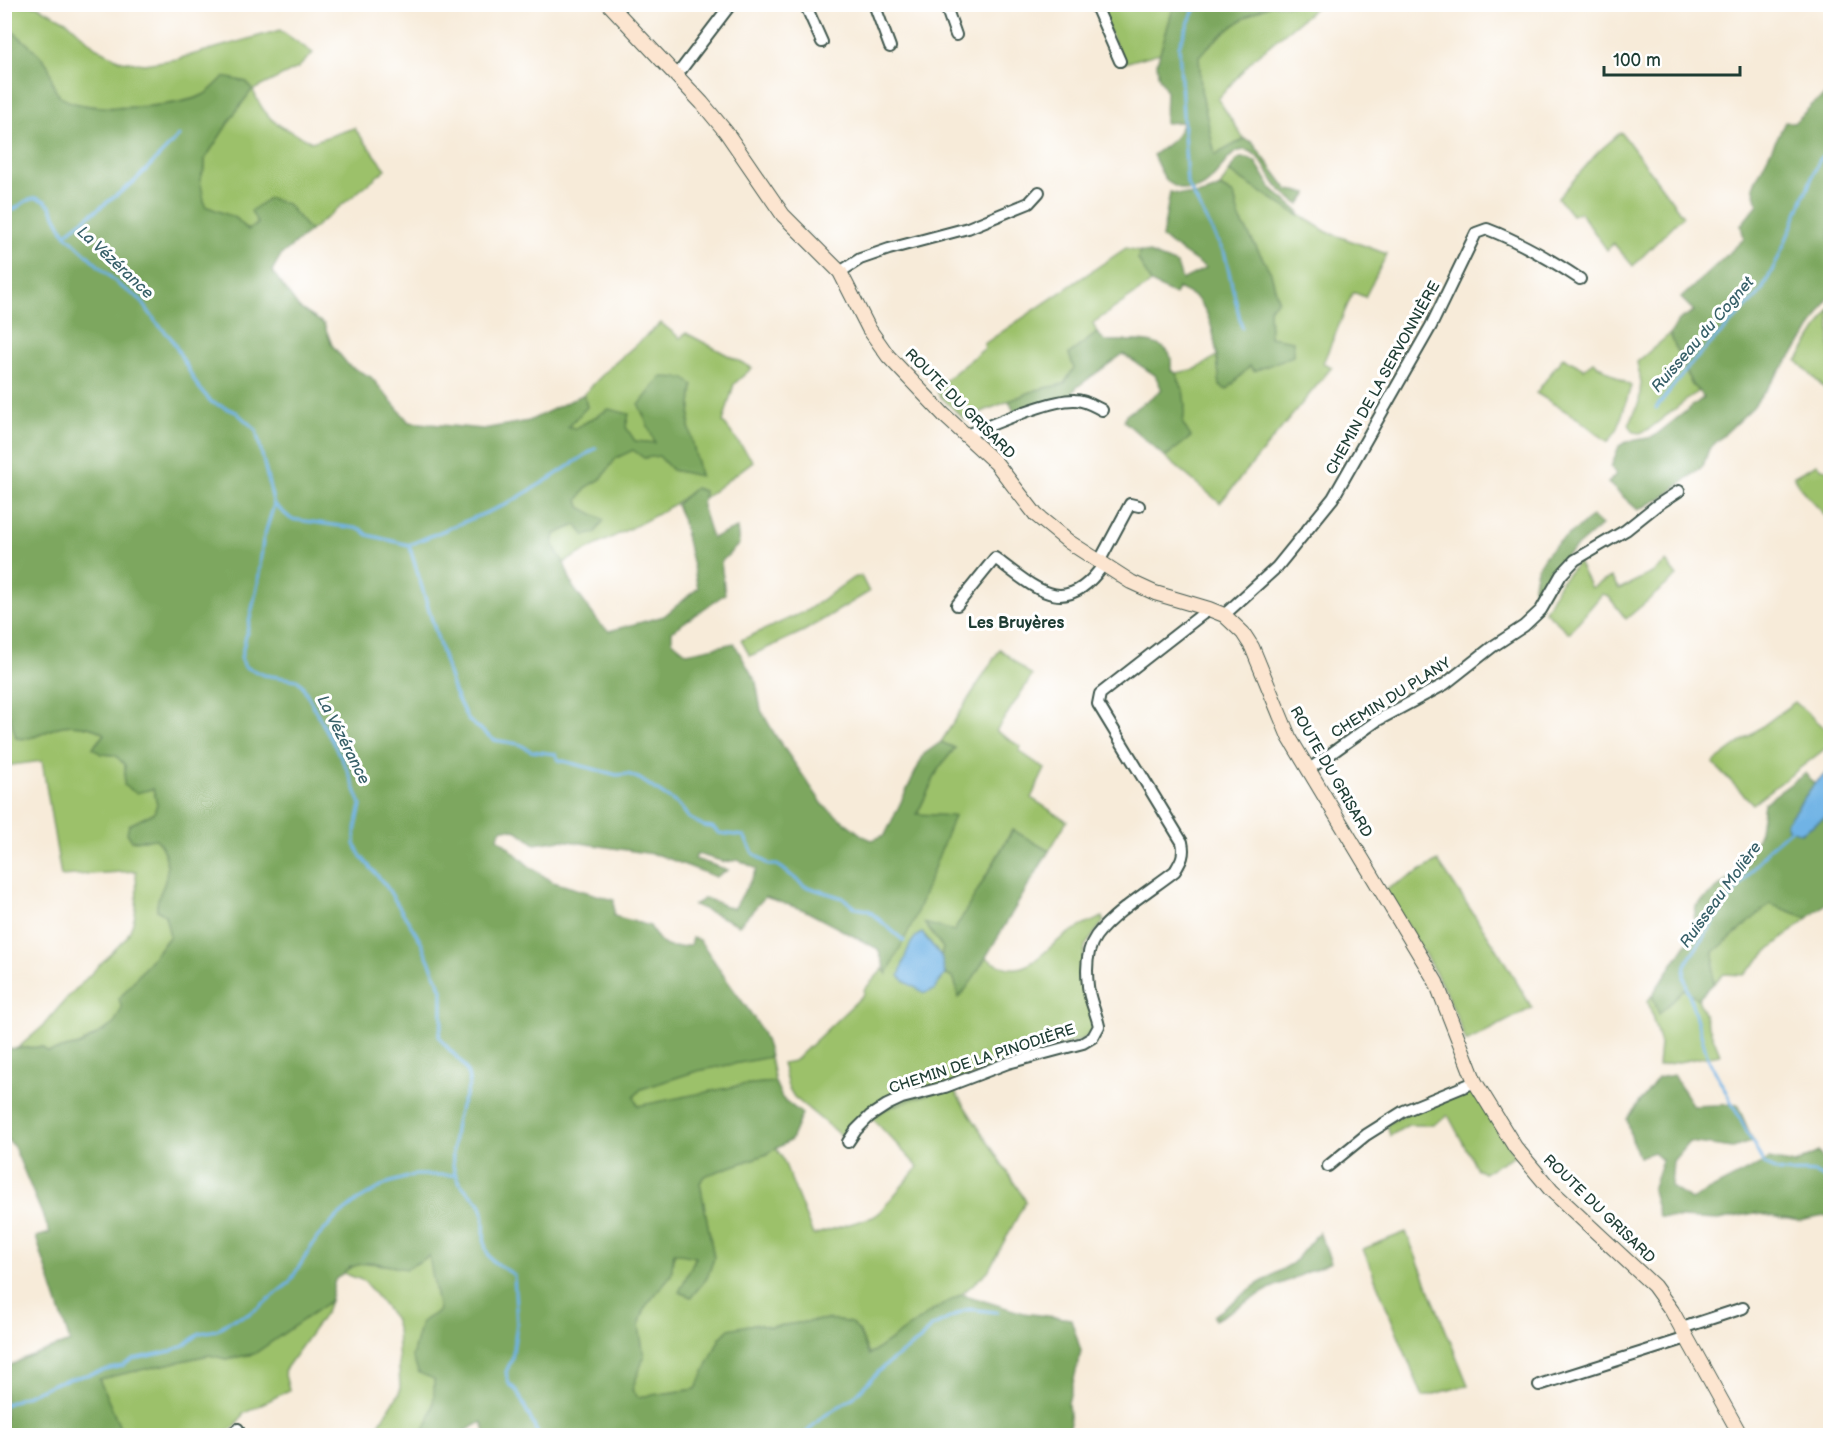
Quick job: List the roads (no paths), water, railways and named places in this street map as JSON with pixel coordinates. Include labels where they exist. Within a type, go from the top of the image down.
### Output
[{"type":"street","name":"ROUTE DU GRISARD","points":[[609,4],[677,75],[726,132],[783,215],[840,272],[878,343],[927,397],[996,463],[1036,515],[1101,564],[1143,588],[1224,615],[1243,633],[1252,647],[1281,722],[1436,982],[1475,1082],[1515,1147],[1551,1190],[1654,1286],[1684,1333],[1741,1436]]},
{"type":"street","points":[[677,75],[731,4]]},
{"type":"street","points":[[805,4],[822,42]]},
{"type":"street","points":[[874,4],[890,47]]},
{"type":"street","points":[[945,4],[956,35]]},
{"type":"street","points":[[1095,4],[1120,61]]},
{"type":"street","points":[[840,272],[860,259],[889,249],[968,228],[1029,203],[1039,192]]},
{"type":"street","name":"CHEMIN DE LA SERVONNIÈRE","points":[[1224,615],[1277,567],[1333,498],[1431,326],[1476,233],[1487,229],[1505,236],[1538,252],[1580,279]]},
{"type":"street","points":[[966,435],[1068,400],[1082,401],[1102,410]]},
{"type":"street","name":"CHEMIN DU PLANY","points":[[1308,770],[1378,720],[1445,684],[1492,647],[1524,626],[1541,610],[1562,575],[1575,560],[1626,530],[1679,491]]},
{"type":"street","points":[[957,605],[995,558],[1037,589],[1054,595],[1071,594],[1080,590],[1095,576],[1130,504],[1139,506]]},
{"type":"street","name":"CHEMIN DE LA PINODIÈRE","points":[[848,1142],[870,1116],[887,1104],[945,1087],[1008,1063],[1083,1043],[1093,1037],[1099,1026],[1089,995],[1087,965],[1096,937],[1112,920],[1175,871],[1182,860],[1184,851],[1182,842],[1098,704],[1100,694],[1209,609]]},
{"type":"street","points":[[1328,1166],[1366,1135],[1404,1111],[1475,1082]]},
{"type":"street","points":[[1539,1385],[1684,1333],[1743,1308]]},
{"type":"street","points":[[228,1436],[238,1429]]},
{"type":"water","points":[[1830,770],[1830,814],[1801,833],[1788,828],[1786,823],[1815,783]]},
{"type":"water","points":[[922,933],[941,956],[945,974],[934,990],[925,993],[899,976],[910,945]]},
{"type":"waterway","points":[[1202,4],[1193,12],[1179,46],[1187,183],[1225,255],[1242,328]]},
{"type":"waterway","points":[[65,234],[134,182],[179,136]]},
{"type":"waterway","name":"Ruisseau du Cognet","points":[[1656,408],[1690,365],[1761,292],[1778,259],[1819,161],[1830,147]]},
{"type":"waterway","name":"La Vézérance","points":[[4,208],[13,210],[26,201],[36,198],[45,201],[65,234],[120,286],[140,299],[171,338],[197,385],[211,402],[236,412],[256,430],[274,505],[263,540],[258,583],[241,658],[245,667],[264,675],[297,680],[302,685],[348,771],[361,805],[355,832],[355,844],[360,855],[386,886],[420,940],[442,990],[442,1022],[439,1036],[465,1067],[469,1080],[456,1126],[454,1171],[460,1183],[481,1206],[486,1249],[489,1256],[496,1264],[514,1275],[517,1324],[512,1359],[506,1372],[509,1384],[517,1391],[539,1436]]},
{"type":"waterway","points":[[409,545],[507,504],[596,448]]},
{"type":"waterway","points":[[275,505],[291,519],[361,529],[368,535],[409,545],[454,692],[468,720],[494,740],[519,744],[531,751],[555,754],[559,760],[617,775],[628,774],[640,779],[679,805],[689,818],[704,826],[712,827],[719,833],[744,836],[753,853],[769,865],[777,865],[804,886],[843,898],[856,908],[868,910],[904,941]]},
{"type":"waterway","name":"Ruisseau Molière","points":[[1792,828],[1771,846],[1724,906],[1685,965],[1684,977],[1708,1058],[1764,1164],[1777,1171],[1818,1174],[1830,1183]]},
{"type":"waterway","points":[[4,1405],[58,1382],[122,1366],[133,1359],[172,1351],[200,1333],[217,1330],[231,1320],[247,1315],[289,1283],[317,1238],[357,1201],[388,1183],[414,1175],[454,1175]]},
{"type":"waterway","points":[[803,1436],[821,1418],[854,1397],[883,1367],[920,1340],[930,1328],[965,1310],[998,1312]]},
{"type":"district","name":"Les Bruyères","points":[[1016,623]]}]
